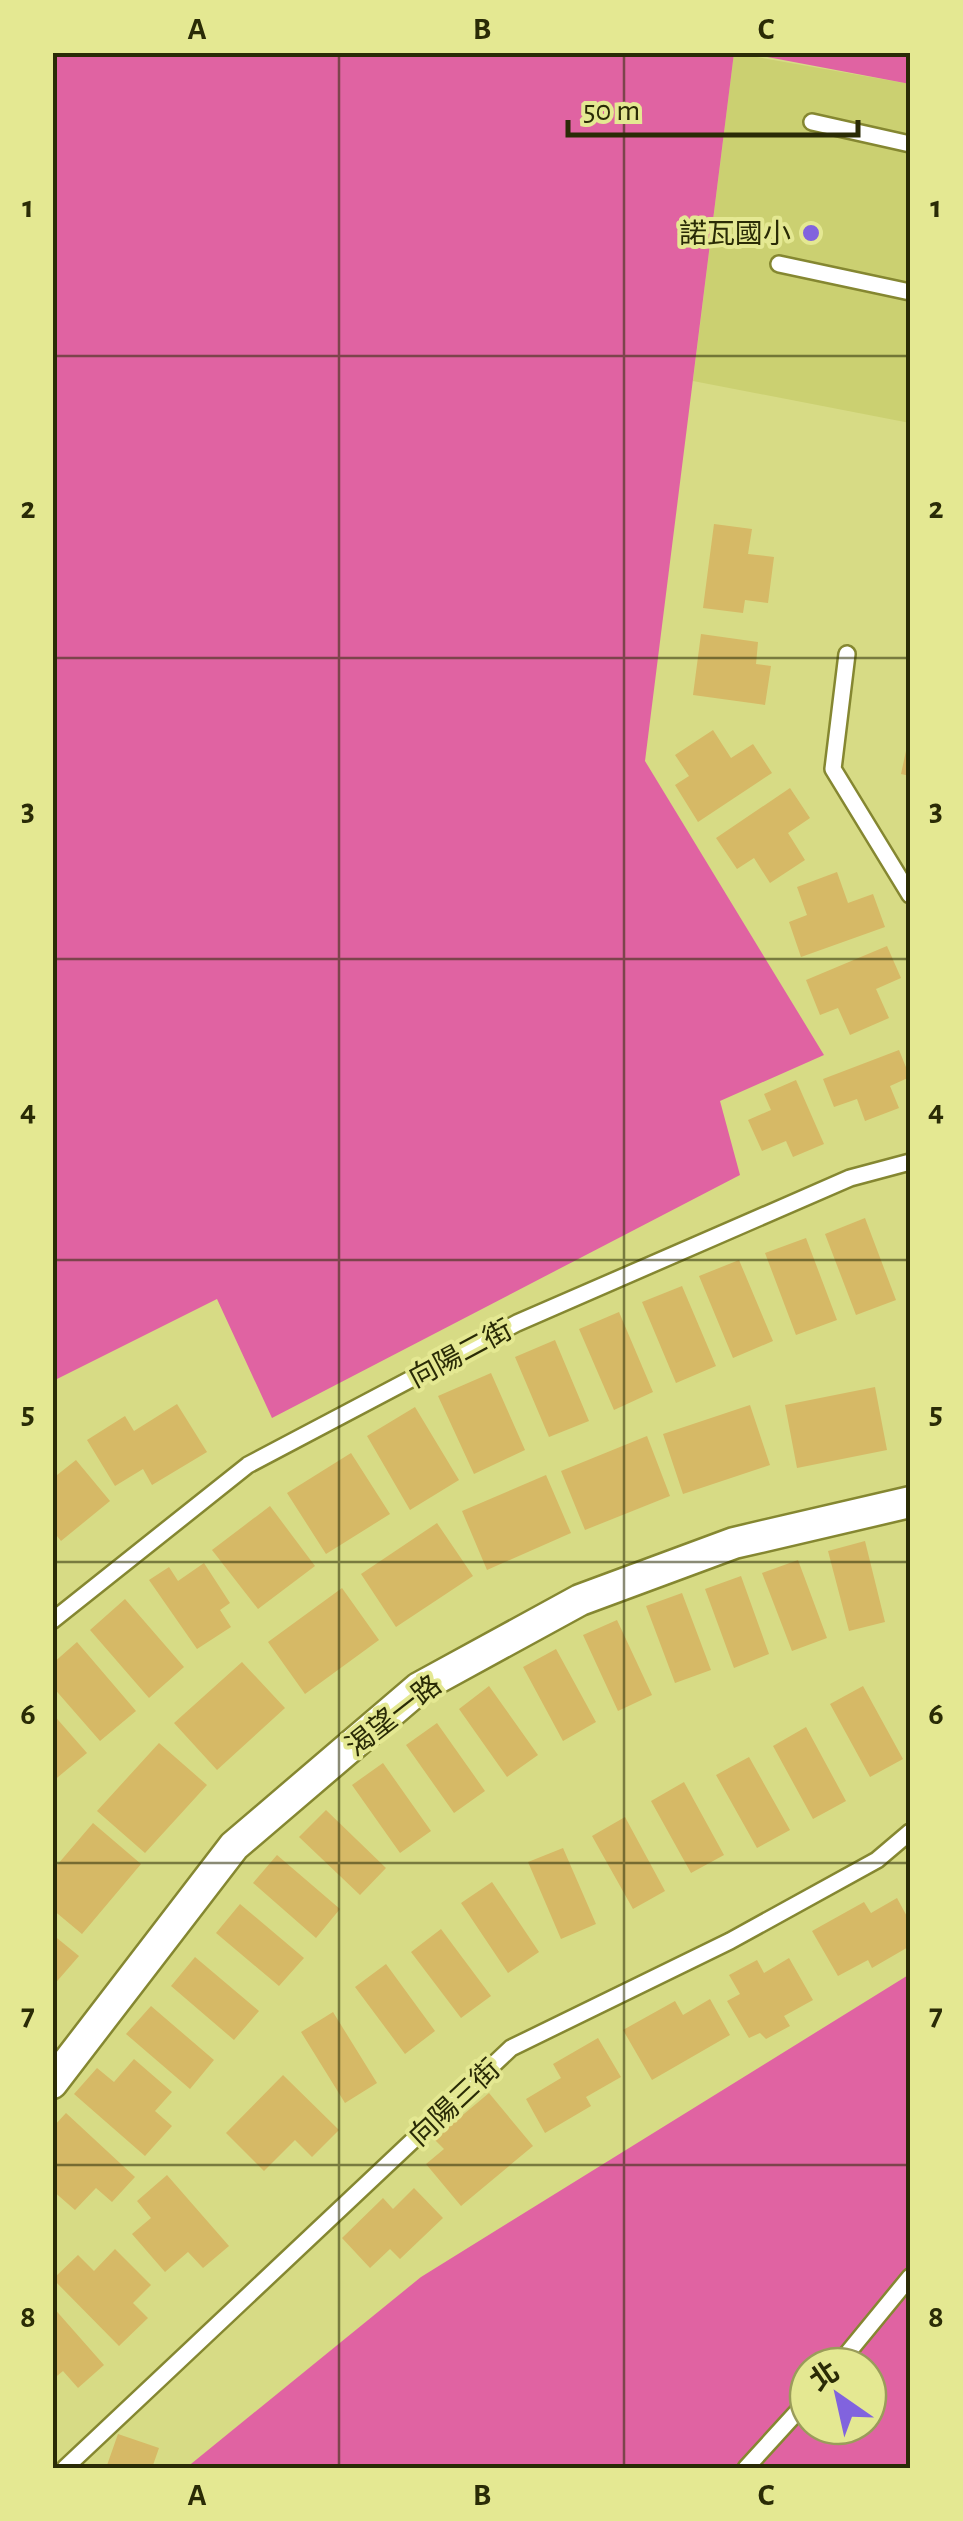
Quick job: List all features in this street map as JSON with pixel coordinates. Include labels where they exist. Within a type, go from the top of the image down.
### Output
[{"type":"street","name":"渴望一路","points":[[52,2084],[234,1846],[419,1688],[580,1600],[734,1543],[910,1502]]},
{"type":"lane","points":[[812,122],[910,144]]},
{"type":"lane","points":[[779,264],[910,292]]},
{"type":"lane","points":[[847,654],[833,769],[910,895]]},
{"type":"lane","name":"向陽二街","points":[[52,1621],[248,1465],[517,1323],[850,1178],[910,1162]]},
{"type":"lane","name":"向陽三街","points":[[66,2468],[511,2048],[730,1941],[876,1860],[910,1832]]},
{"type":"lane","points":[[853,2346],[910,2277]]},
{"type":"lane","points":[[746,2468],[788,2422]]},
{"type":"shaded area","points":[[53,52],[734,53],[645,761],[824,1055],[720,1101],[740,1175],[272,1418],[217,1299],[53,1381]]},
{"type":"shaded area","name":"諾瓦國小","points":[[734,53],[910,84],[910,423],[693,381]]},
{"type":"shaded area","points":[[746,53],[910,53],[910,84]]},
{"type":"shaded area","points":[[910,1974],[910,2468],[186,2468],[421,2277]]},
{"type":"building","points":[[714,524],[752,529],[748,554],[774,557],[768,603],[745,600],[743,613],[703,608]]},
{"type":"building","points":[[701,634],[758,642],[756,664],[771,666],[765,705],[693,695]]},
{"type":"building","points":[[713,730],[731,758],[753,744],[772,773],[698,822],[675,785],[689,776],[675,755]]},
{"type":"building","points":[[910,737],[910,776],[901,774]]},
{"type":"building","points":[[790,788],[810,818],[788,833],[805,860],[770,883],[754,858],[737,869],[716,838]]},
{"type":"building","points":[[837,872],[848,903],[873,894],[885,927],[801,957],[789,922],[807,915],[797,887]]},
{"type":"building","points":[[887,946],[901,978],[876,989],[889,1018],[850,1035],[838,1008],[820,1015],[806,980]]},
{"type":"building","points":[[899,1050],[910,1077],[890,1086],[899,1108],[865,1121],[857,1099],[834,1107],[823,1079]]},
{"type":"building","points":[[796,1080],[824,1144],[793,1157],[786,1141],[762,1151],[748,1120],[771,1110],[764,1094]]},
{"type":"building","points":[[865,1218],[896,1300],[856,1315],[825,1234]]},
{"type":"building","points":[[806,1238],[837,1320],[796,1335],[765,1253]]},
{"type":"building","points":[[739,1260],[773,1341],[733,1358],[699,1276]]},
{"type":"building","points":[[682,1286],[716,1366],[676,1383],[642,1302]]},
{"type":"building","points":[[619,1312],[653,1392],[614,1410],[579,1329]]},
{"type":"building","points":[[555,1340],[589,1421],[549,1437],[515,1357]]},
{"type":"building","points":[[491,1373],[525,1450],[474,1474],[438,1396]]},
{"type":"building","points":[[875,1387],[887,1450],[797,1468],[785,1405]]},
{"type":"building","points":[[177,1404],[207,1452],[152,1485],[143,1469],[115,1486],[87,1440],[125,1416],[134,1431]]},
{"type":"building","points":[[750,1405],[770,1465],[683,1494],[663,1434]]},
{"type":"building","points":[[415,1407],[459,1480],[410,1510],[367,1436]]},
{"type":"building","points":[[647,1436],[670,1496],[585,1530],[561,1471]]},
{"type":"building","points":[[351,1453],[390,1514],[326,1554],[287,1493]]},
{"type":"building","points":[[76,1460],[110,1501],[61,1541],[52,1530],[52,1479]]},
{"type":"building","points":[[546,1475],[571,1533],[487,1570],[462,1511]]},
{"type":"building","points":[[270,1506],[315,1566],[258,1609],[212,1550]]},
{"type":"building","points":[[437,1523],[473,1576],[396,1627],[361,1574]]},
{"type":"building","points":[[865,1541],[885,1622],[849,1631],[828,1551]]},
{"type":"building","points":[[798,1560],[827,1638],[792,1651],[762,1573]]},
{"type":"building","points":[[204,1563],[230,1603],[220,1610],[231,1627],[197,1649],[149,1580],[169,1567],[178,1581]]},
{"type":"building","points":[[741,1576],[769,1654],[734,1668],[705,1589]]},
{"type":"building","points":[[342,1588],[379,1640],[305,1694],[268,1642]]},
{"type":"building","points":[[682,1593],[711,1670],[675,1683],[646,1606]]},
{"type":"building","points":[[125,1599],[184,1667],[149,1698],[90,1630]]},
{"type":"building","points":[[617,1620],[652,1695],[618,1711],[583,1635]]},
{"type":"building","points":[[77,1642],[136,1711],[100,1741],[52,1686],[52,1664]]},
{"type":"building","points":[[556,1649],[596,1722],[563,1741],[523,1667]]},
{"type":"building","points":[[242,1662],[285,1708],[217,1770],[174,1723]]},
{"type":"building","points":[[489,1686],[538,1755],[507,1777],[459,1709]]},
{"type":"building","points":[[863,1686],[903,1759],[870,1777],[830,1704]]},
{"type":"building","points":[[52,1713],[87,1753],[52,1782]]},
{"type":"building","points":[[437,1723],[485,1791],[454,1813],[406,1745]]},
{"type":"building","points":[[806,1727],[846,1801],[813,1819],[773,1746]]},
{"type":"building","points":[[159,1743],[207,1785],[145,1853],[97,1811]]},
{"type":"building","points":[[749,1757],[790,1830],[757,1848],[716,1775]]},
{"type":"building","points":[[383,1763],[431,1831],[400,1853],[352,1785]]},
{"type":"building","points":[[684,1782],[724,1855],[691,1873],[651,1801]]},
{"type":"building","points":[[326,1810],[386,1868],[360,1895],[299,1837]]},
{"type":"building","points":[[625,1817],[665,1891],[633,1909],[592,1836]]},
{"type":"building","points":[[93,1823],[141,1864],[82,1934],[52,1909],[52,1871]]},
{"type":"building","points":[[563,1848],[596,1924],[561,1939],[528,1862]]},
{"type":"building","points":[[277,1855],[340,1909],[316,1938],[253,1883]]},
{"type":"building","points":[[492,1882],[539,1952],[508,1973],[461,1903]]},
{"type":"building","points":[[897,1898],[910,1922],[910,1946],[872,1968],[868,1960],[838,1976],[812,1931],[864,1902],[871,1913]]},
{"type":"building","points":[[240,1904],[304,1958],[279,1986],[216,1933]]},
{"type":"building","points":[[441,1929],[491,1996],[461,2018],[411,1952]]},
{"type":"building","points":[[52,1934],[79,1956],[52,1987]]},
{"type":"building","points":[[195,1957],[259,2011],[234,2040],[171,1986]]},
{"type":"building","points":[[789,1958],[813,2000],[784,2016],[790,2026],[766,2039],[760,2033],[749,2038],[727,2001],[740,1994],[729,1975],[757,1960],[764,1973]]},
{"type":"building","points":[[386,1964],[435,2031],[405,2054],[355,1987]]},
{"type":"building","points":[[710,1999],[730,2035],[652,2080],[623,2030],[675,2001],[683,2015]]},
{"type":"building","points":[[151,2006],[214,2060],[190,2089],[126,2034]]},
{"type":"building","points":[[333,2012],[377,2083],[345,2103],[301,2032]]},
{"type":"building","points":[[598,2038],[621,2077],[586,2097],[591,2106],[545,2133],[526,2099],[561,2078],[553,2064]]},
{"type":"building","points":[[134,2059],[172,2092],[155,2111],[172,2126],[145,2156],[74,2094],[97,2068],[114,2082]]},
{"type":"building","points":[[283,2075],[339,2130],[312,2157],[295,2140],[264,2171],[226,2133]]},
{"type":"building","points":[[489,2093],[533,2146],[461,2206],[426,2164],[444,2149],[434,2139]]},
{"type":"building","points":[[66,2113],[135,2177],[112,2202],[96,2188],[75,2210],[52,2190],[52,2128]]},
{"type":"building","points":[[167,2175],[229,2246],[203,2268],[188,2252],[165,2272],[132,2234],[151,2218],[137,2201]]},
{"type":"building","points":[[414,2188],[443,2218],[400,2259],[390,2249],[370,2268],[342,2238],[383,2198],[393,2209]]},
{"type":"building","points":[[115,2249],[151,2285],[133,2303],[148,2318],[119,2346],[53,2279],[78,2255],[94,2271]]},
{"type":"building","points":[[52,2306],[104,2365],[78,2388],[63,2371],[52,2380]]},
{"type":"building","points":[[118,2434],[159,2448],[152,2468],[106,2468]]},
{"type":"place","name":"諾瓦國小","points":[[811,233]]}]
